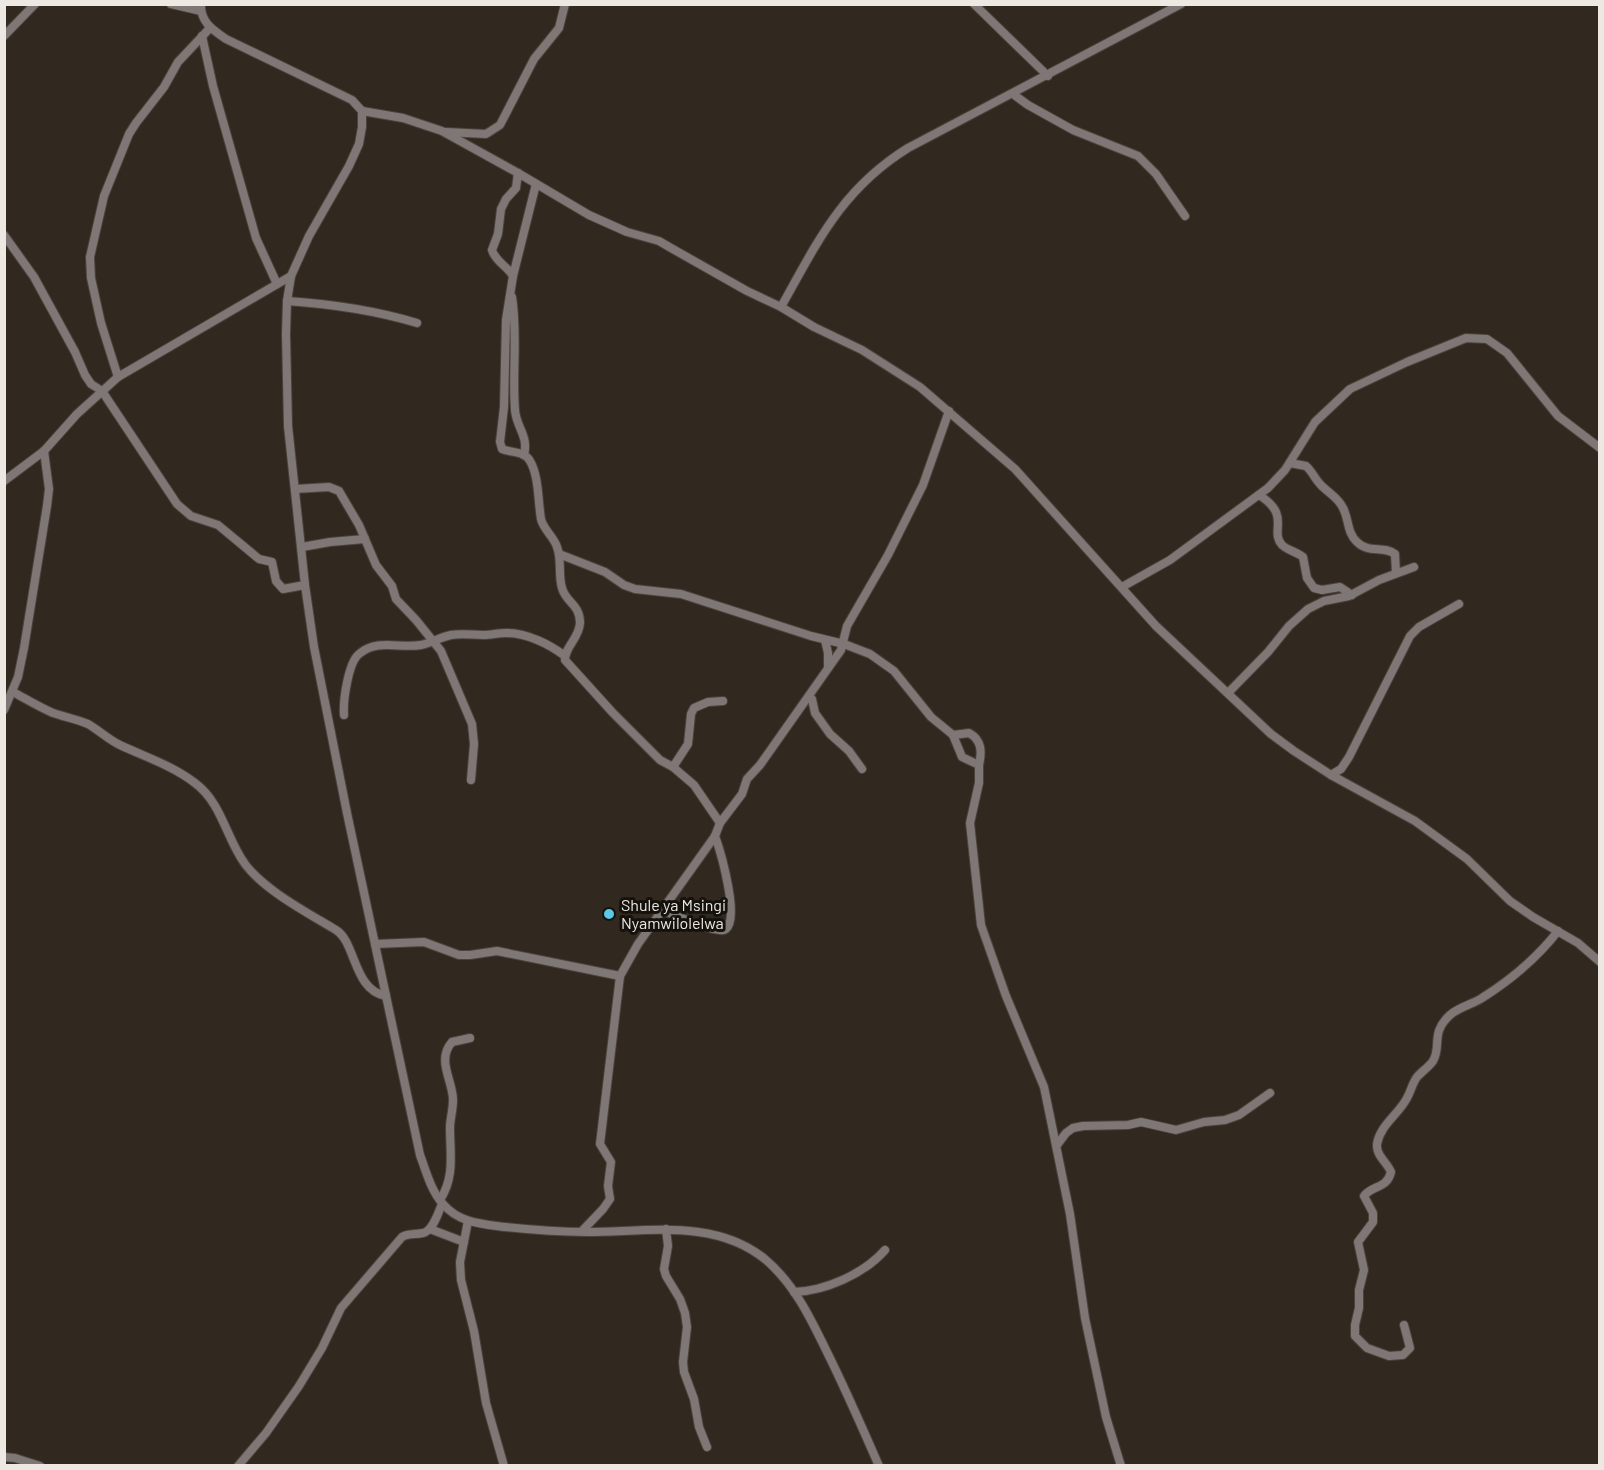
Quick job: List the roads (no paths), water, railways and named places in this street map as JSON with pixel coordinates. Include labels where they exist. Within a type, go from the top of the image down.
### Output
[{"type":"street","points":[[4,36],[35,4]]},
{"type":"street","points":[[171,4],[201,8],[210,28],[244,48],[352,100],[362,111],[403,118],[442,131],[518,173],[588,216],[627,232],[659,241],[747,291],[782,307],[814,327],[862,350],[920,387],[1028,482],[1172,642],[1284,745],[1331,775],[1415,821],[1467,859],[1515,904],[1578,943],[1599,962]]},
{"type":"street","points":[[442,131],[486,134],[500,125],[534,59],[559,28],[565,4]]},
{"type":"street","points":[[974,4],[1048,76]]},
{"type":"street","points":[[782,307],[845,201],[864,180],[887,161],[1181,4]]},
{"type":"street","points":[[118,377],[101,323],[91,278],[90,257],[104,196],[129,134],[164,87],[178,62],[210,28]]},
{"type":"street","points":[[202,36],[213,86],[256,238],[278,284]]},
{"type":"street","points":[[1013,94],[1073,130],[1138,156],[1156,174],[1185,216]]},
{"type":"street","points":[[362,111],[362,127],[354,156],[309,236],[291,276],[287,301],[285,365],[288,426],[305,585],[326,708],[420,1155],[441,1202],[455,1215],[468,1221],[527,1230],[582,1232],[666,1229],[699,1232],[735,1240],[764,1258],[802,1302],[879,1466]]},
{"type":"street","points":[[513,276],[492,250],[498,234],[501,209],[516,188],[518,173]]},
{"type":"street","points":[[536,184],[513,276],[506,320],[504,407],[500,442],[502,449],[524,455],[532,463],[543,525],[554,540],[560,554],[562,590],[566,598],[576,607],[580,621],[575,641],[565,656]]},
{"type":"street","points":[[4,235],[34,277],[86,375],[92,384],[102,391],[177,504],[191,516],[218,525],[259,559],[272,562],[276,581],[283,589],[305,585]]},
{"type":"street","points":[[4,482],[45,451],[77,414],[118,377],[291,276]]},
{"type":"street","points":[[511,289],[515,323],[515,410],[526,446],[524,455]]},
{"type":"street","points":[[287,301],[349,307],[389,314],[417,323]]},
{"type":"street","points":[[1122,587],[1170,560],[1260,495],[1290,463],[1315,422],[1350,389],[1466,338],[1487,339],[1507,353],[1558,416],[1599,448]]},
{"type":"street","points":[[582,1232],[610,1199],[608,1186],[610,1162],[600,1144],[620,976],[629,957],[715,836],[720,823],[740,798],[749,775],[760,765],[844,644],[848,626],[873,583],[923,485],[949,411]]},
{"type":"street","points":[[4,710],[6,701],[13,692],[24,648],[47,506],[45,451]]},
{"type":"street","points":[[1290,463],[1306,466],[1320,484],[1334,496],[1344,510],[1350,533],[1356,542],[1368,549],[1387,549],[1395,554],[1396,573]]},
{"type":"street","points":[[295,489],[329,487],[339,491],[359,525],[376,565],[392,586],[396,599],[441,651],[472,723],[474,733],[471,780]]},
{"type":"street","points":[[1260,495],[1274,506],[1278,516],[1279,539],[1286,548],[1303,557],[1307,578],[1314,588],[1322,590],[1340,587],[1352,595]]},
{"type":"street","points":[[302,547],[365,539]]},
{"type":"street","points":[[560,554],[605,572],[624,585],[635,589],[681,594],[870,654],[894,671],[931,717],[953,735],[962,757],[979,765]]},
{"type":"street","points":[[1228,693],[1268,652],[1289,626],[1308,609],[1324,602],[1352,595],[1396,573],[1414,567]]},
{"type":"street","points":[[1331,775],[1341,769],[1349,757],[1410,636],[1419,627],[1459,604]]},
{"type":"street","points":[[344,715],[344,690],[357,655],[384,645],[419,645],[459,634],[513,633],[540,641],[565,656],[568,665],[613,713],[660,760],[673,767],[694,785],[720,823]]},
{"type":"street","points":[[825,640],[828,667]]},
{"type":"street","points":[[13,692],[53,712],[86,724],[114,742],[168,767],[197,784],[208,795],[219,813],[237,851],[250,871],[296,906],[340,932],[356,967],[372,991],[386,996]]},
{"type":"street","points":[[809,696],[812,699],[815,713],[830,734],[849,751],[862,769]]},
{"type":"street","points":[[673,767],[688,744],[691,714],[694,708],[708,702],[723,701]]},
{"type":"street","points":[[953,735],[969,733],[978,740],[982,751],[979,783],[970,823],[981,925],[1006,996],[1044,1087],[1070,1214],[1085,1318],[1106,1417],[1121,1466]]},
{"type":"street","points":[[662,910],[716,930],[722,931],[727,928],[731,920],[727,878],[723,857],[715,836]]},
{"type":"street","points":[[1404,1325],[1410,1348],[1398,1357],[1367,1348],[1358,1340],[1354,1332],[1364,1270],[1358,1242],[1373,1221],[1373,1213],[1364,1196],[1369,1191],[1384,1185],[1391,1172],[1377,1147],[1378,1139],[1391,1118],[1408,1098],[1414,1081],[1432,1062],[1436,1040],[1444,1022],[1454,1012],[1474,1003],[1516,974],[1540,953],[1558,931]]},
{"type":"street","points":[[375,944],[424,942],[459,955],[497,951],[620,976]]},
{"type":"street","points":[[238,1466],[266,1433],[299,1386],[322,1348],[341,1308],[402,1237],[408,1234],[424,1233],[430,1228],[448,1185],[452,1163],[450,1120],[453,1100],[445,1054],[452,1042],[470,1038]]},
{"type":"street","points":[[1057,1145],[1066,1133],[1073,1128],[1083,1126],[1128,1125],[1142,1122],[1176,1130],[1204,1122],[1225,1120],[1239,1115],[1270,1093]]},
{"type":"street","points":[[468,1221],[460,1262],[461,1280],[474,1331],[486,1403],[504,1466]]},
{"type":"street","points":[[430,1228],[464,1242]]},
{"type":"street","points":[[666,1229],[668,1246],[664,1269],[685,1313],[687,1327],[684,1372],[707,1447]]},
{"type":"street","points":[[794,1292],[811,1291],[864,1269],[885,1250]]},
{"type":"street","points":[[4,1457],[40,1466]]},
{"type":"place","name":"Shule ya Msingi Nyamwilolelwa","points":[[609,914]]}]
